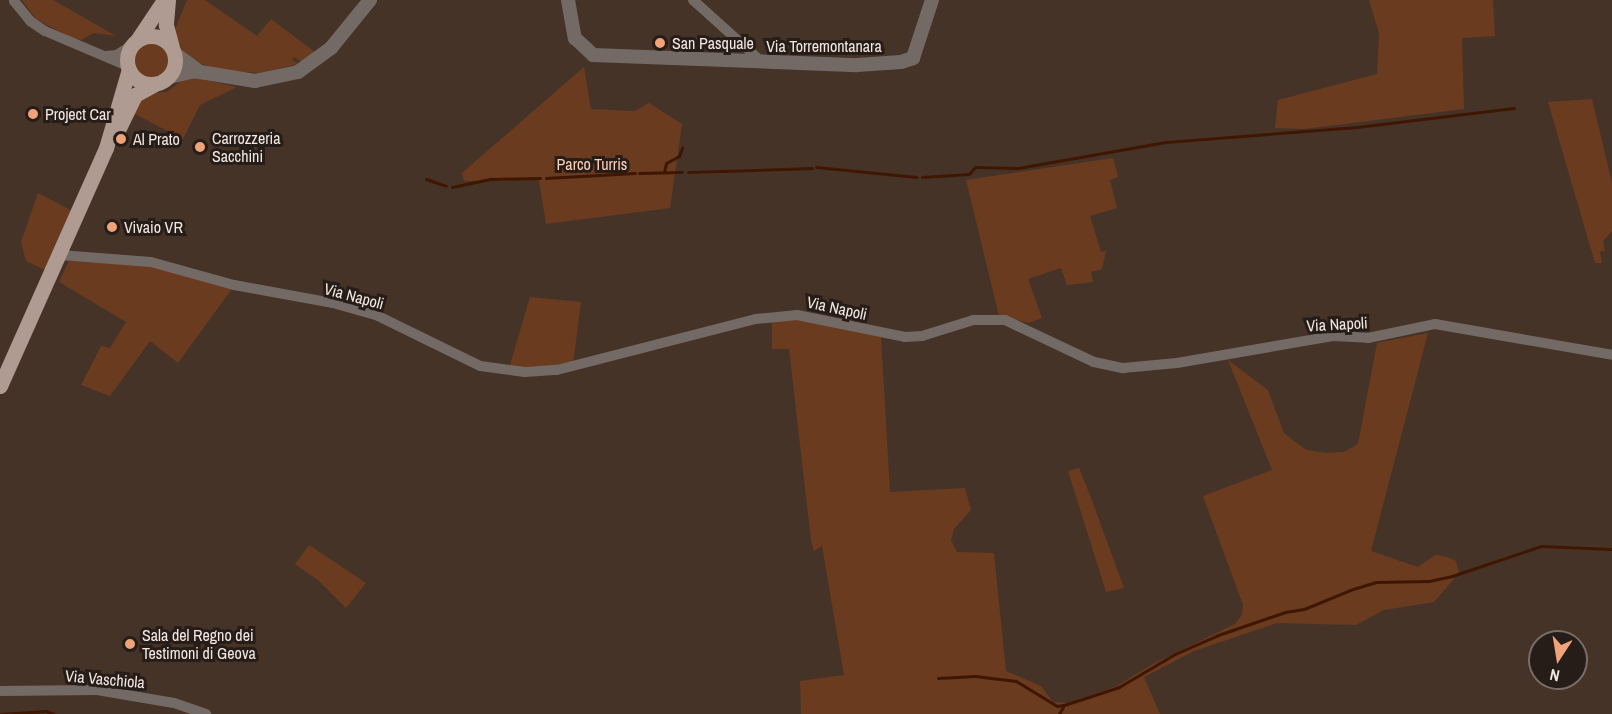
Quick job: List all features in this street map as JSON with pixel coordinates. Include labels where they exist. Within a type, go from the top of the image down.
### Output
[{"type":"main road","points":[[106,148],[135,42],[166,0]]},
{"type":"main road","points":[[0,386],[106,148],[132,99],[162,80],[175,66],[174,51],[166,25],[166,0]]},
{"type":"main road","points":[[135,42],[154,36],[174,51]]},
{"type":"main road","points":[[128,68],[140,81],[162,80]]},
{"type":"street","points":[[162,80],[188,71],[255,81],[298,72],[331,48],[370,0]]},
{"type":"street","name":"Via Torremontanara","points":[[568,0],[575,38],[593,55],[857,65],[911,59],[922,37],[932,0]]},
{"type":"street","points":[[693,0],[764,63]]},
{"type":"street","points":[[14,1],[30,21],[98,56],[128,68]]},
{"type":"street","points":[[98,56],[117,55],[135,42]]},
{"type":"street","points":[[174,51],[187,66],[208,73]]},
{"type":"street","name":"Via Napoli","points":[[60,255],[150,262],[239,286],[333,303],[376,315],[480,366],[525,372],[557,370],[756,320],[797,315],[905,337],[922,336],[972,320],[1005,320],[1094,362],[1123,368],[1177,363],[1334,336],[1368,338],[1435,324],[1612,355]]},
{"type":"street","name":"Via Vaschiola","points":[[0,691],[97,690],[174,702],[206,714]]},
{"type":"green space","points":[[22,0],[53,0],[116,36],[94,33],[81,40],[74,39],[36,19]]},
{"type":"green space","points":[[187,0],[205,0],[257,36],[271,19],[316,53],[302,62],[294,57],[292,60],[298,64],[259,73],[224,71],[186,59],[174,32]]},
{"type":"green space","points":[[1369,0],[1493,0],[1495,36],[1462,38],[1464,109],[1304,129],[1275,128],[1278,100],[1377,74],[1379,33]]},
{"type":"green space","points":[[151,42],[163,48],[169,60],[163,72],[151,78],[139,72],[133,60],[139,48]]},
{"type":"green space","name":"Parco Turris","points":[[584,67],[591,109],[635,111],[649,103],[682,124],[670,208],[546,224],[539,180],[464,181],[462,173]]},
{"type":"green space","points":[[187,76],[237,87],[200,105],[183,139],[133,113],[143,94],[167,92]]},
{"type":"green space","points":[[1592,99],[1612,183],[1612,231],[1603,241],[1605,251],[1600,252],[1602,263],[1595,263],[1548,102]]},
{"type":"green space","points":[[1113,158],[1118,177],[1110,180],[1117,208],[1090,216],[1101,252],[1106,251],[1102,269],[1091,272],[1093,282],[1067,285],[1061,268],[1028,279],[1042,318],[1029,323],[999,316],[966,180]]},
{"type":"green space","points":[[38,193],[74,212],[47,271],[26,261],[21,242]]},
{"type":"green space","points":[[69,261],[153,266],[234,286],[178,363],[150,341],[110,396],[81,385],[101,346],[110,348],[126,322],[59,282]]},
{"type":"green space","points":[[530,297],[581,302],[573,364],[509,368]]},
{"type":"green space","points":[[790,317],[881,336],[890,492],[965,488],[971,510],[954,529],[951,540],[957,552],[994,553],[1006,671],[1041,686],[1053,702],[1067,703],[1117,686],[1151,665],[1235,624],[1242,615],[1243,605],[1203,496],[1272,470],[1228,360],[1268,390],[1284,433],[1295,442],[1307,450],[1325,453],[1344,452],[1358,444],[1377,343],[1428,333],[1371,551],[1418,567],[1435,555],[1447,557],[1456,561],[1459,573],[1434,602],[1384,610],[1356,625],[1277,623],[1194,651],[1144,677],[1160,714],[801,714],[800,681],[844,675],[822,546],[814,551],[811,540],[789,349],[772,349],[772,320]]},
{"type":"green space","points":[[1079,468],[1124,588],[1106,592],[1068,471]]},
{"type":"green space","points":[[309,545],[366,583],[346,608],[319,581],[295,564]]},
{"type":"waterway","points":[[922,177],[969,174],[975,167],[1018,168],[1166,142],[1357,127],[1514,108]]},
{"type":"waterway","points":[[664,172],[666,163],[679,156],[682,148]]},
{"type":"waterway","points":[[816,167],[917,177]]},
{"type":"waterway","points":[[688,172],[812,168]]},
{"type":"waterway","points":[[639,173],[682,172]]},
{"type":"waterway","points":[[546,178],[635,173]]},
{"type":"waterway","points":[[452,187],[491,179],[540,178]]},
{"type":"waterway","points":[[426,179],[446,186]]},
{"type":"waterway","points":[[1059,714],[1064,705],[1119,687],[1175,654],[1218,635],[1285,612],[1304,609],[1376,582],[1429,581],[1452,576],[1541,546],[1612,549]]},
{"type":"waterway","points":[[938,678],[975,676],[1016,681],[1057,706],[1063,705]]},
{"type":"waterway","points":[[0,714],[46,711],[54,714]]},
{"type":"place","name":"San Pasquale","points":[[660,43]]},
{"type":"place","name":"Project Car","points":[[33,114]]},
{"type":"place","name":"Al Prato","points":[[121,139]]},
{"type":"place","name":"Carrozzeria Sacchini","points":[[200,147]]},
{"type":"place","name":"Vivaio VR","points":[[112,227]]},
{"type":"place","name":"Sala del Regno dei Testimoni di Geova","points":[[130,644]]}]
